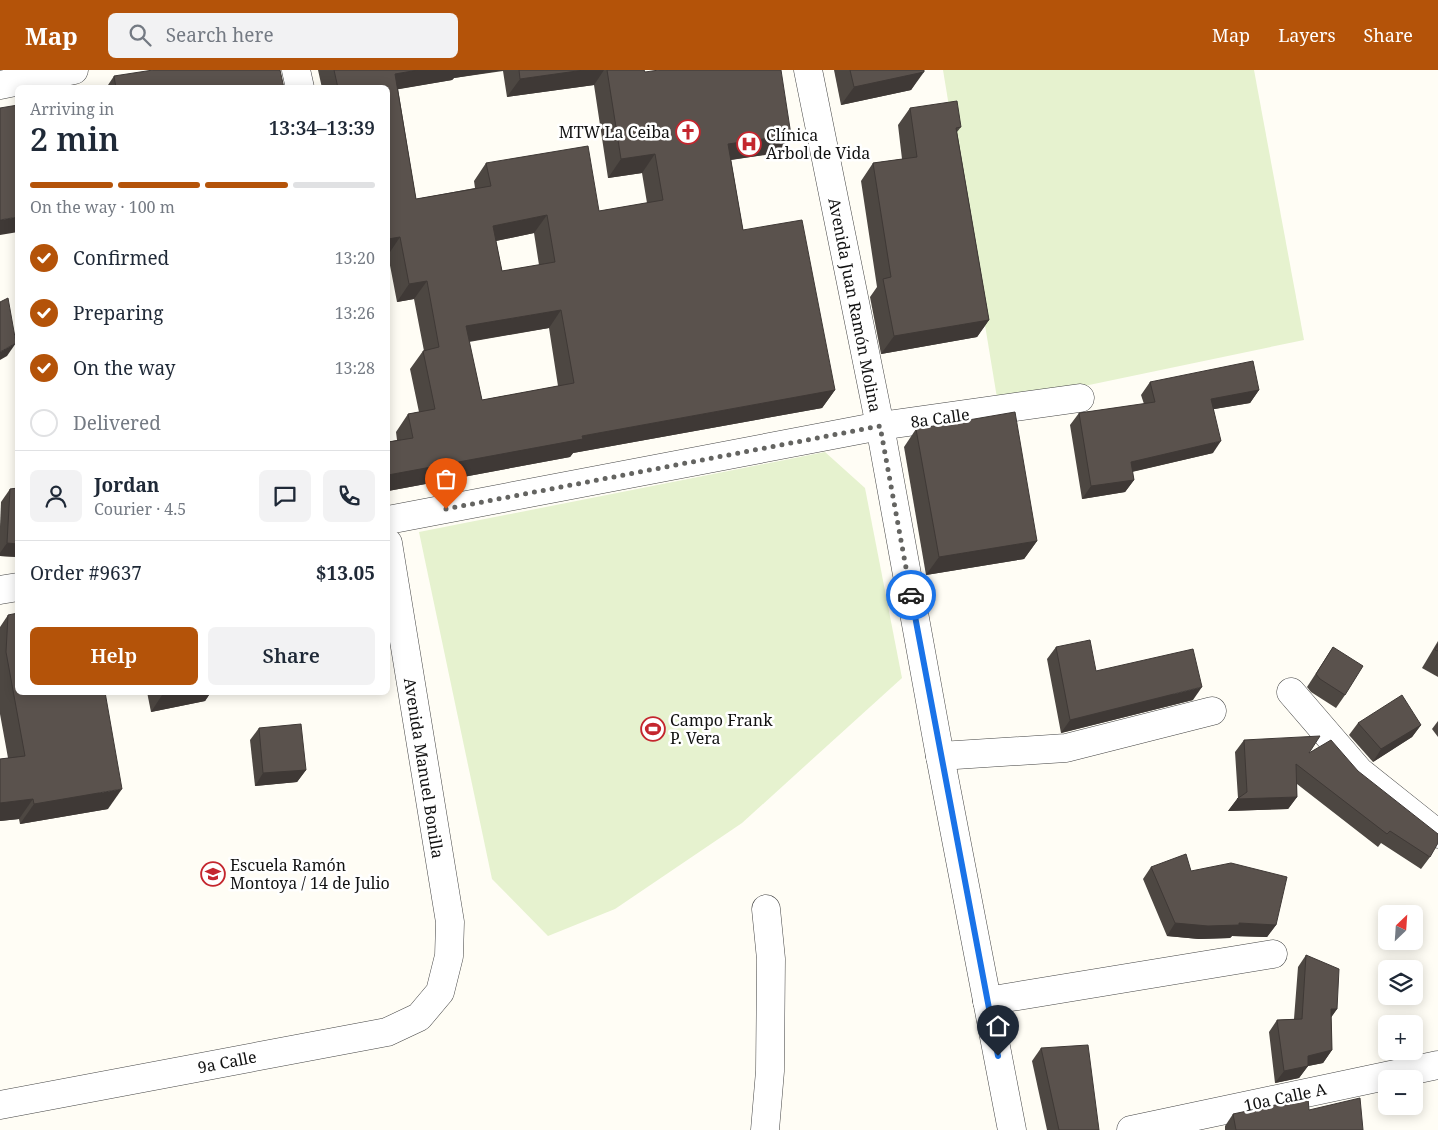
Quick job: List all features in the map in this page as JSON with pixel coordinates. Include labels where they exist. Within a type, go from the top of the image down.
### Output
[{"type":"street","points":[[0,85],[74,70]]},
{"type":"street","points":[[296,70],[299,85]]},
{"type":"street","name":"Avenida Juan Ramón Molina","points":[[808,70],[880,426],[940,756],[1012,1130]]},
{"type":"street","name":"8a Calle","points":[[390,520],[880,426],[1080,398]]},
{"type":"street","name":"Avenida Manuel Bonilla","points":[[390,555],[450,922],[449,956],[440,992]]},
{"type":"street","points":[[0,590],[15,588]]},
{"type":"street","points":[[1291,692],[1359,771],[1438,834]]},
{"type":"street","points":[[940,756],[1066,748],[1212,711]]},
{"type":"street","points":[[765,1130],[770,1071],[771,960],[766,909]]},
{"type":"street","points":[[987,1001],[1273,954]]},
{"type":"street","name":"9a Calle","points":[[0,1105],[387,1032],[419,1017],[440,992]]},
{"type":"street","name":"10a Calle A","points":[[1131,1130],[1438,1065]]},
{"type":"green space","points":[[943,70],[1254,70],[1304,340],[998,404]]},
{"type":"green space","name":"Campo Frank P. Vera","points":[[825,452],[865,488],[902,678],[742,823],[615,909],[548,936],[492,879],[419,532]]},
{"type":"building","points":[[153,70],[280,70],[283,85],[116,85],[114,76]]},
{"type":"building","points":[[334,70],[418,70],[395,74],[416,199],[491,186],[486,163],[588,146],[599,211],[663,200],[655,154],[621,159],[607,70],[644,70],[645,72],[659,70],[781,70],[791,135],[728,144],[743,230],[802,220],[835,390],[582,436],[583,439],[390,475],[390,442],[413,438],[408,414],[435,409],[423,351],[439,347],[427,281],[409,284],[400,237],[390,239],[390,85],[337,85]],"holes":[[[547,215],[555,262],[502,271],[493,226]],[[561,310],[574,383],[482,400],[466,326]]]},
{"type":"building","points":[[519,70],[584,70],[520,79]]},
{"type":"building","points":[[850,70],[924,70],[924,72],[854,87]]},
{"type":"building","points":[[957,101],[961,127],[956,128],[989,320],[894,336],[883,279],[891,277],[873,163],[917,157],[910,108]]},
{"type":"building","points":[[15,106],[15,218],[0,220],[0,108]]},
{"type":"building","points":[[8,298],[15,344],[0,352],[0,302]]},
{"type":"building","points":[[1253,361],[1259,390],[1211,399],[1221,441],[1131,462],[1134,480],[1091,486],[1079,413],[1155,402],[1150,382]]},
{"type":"building","points":[[1015,412],[1037,541],[939,557],[916,429]]},
{"type":"building","points":[[15,488],[15,544],[7,543],[10,489]]},
{"type":"building","points":[[15,614],[15,695],[106,695],[122,789],[34,804],[33,799],[0,803],[0,759],[25,756],[6,652],[8,615]]},
{"type":"building","points":[[1090,640],[1096,671],[1193,649],[1202,687],[1070,720],[1056,647]]},
{"type":"building","points":[[1333,647],[1363,666],[1345,695],[1320,679],[1316,674]]},
{"type":"building","points":[[1402,695],[1421,725],[1381,749],[1358,723]]},
{"type":"building","points":[[301,724],[306,770],[263,773],[259,728]]},
{"type":"building","points":[[1320,736],[1309,753],[1331,740],[1358,771],[1438,834],[1438,843],[1430,857],[1390,831],[1387,834],[1296,764],[1297,797],[1237,799],[1247,792],[1244,740]]},
{"type":"building","points":[[1186,854],[1191,871],[1231,863],[1287,877],[1276,925],[1239,923],[1239,925],[1208,926],[1175,923],[1151,867]]},
{"type":"building","points":[[1306,955],[1339,969],[1337,1009],[1331,1009],[1332,1050],[1308,1056],[1308,1066],[1284,1071],[1277,1020],[1302,1019]]},
{"type":"building","points":[[1088,1045],[1099,1130],[1059,1130],[1041,1048]]},
{"type":"building","points":[[1308,1098],[1309,1110],[1360,1098],[1363,1130],[1236,1130],[1233,1114]]},
{"type":"way so far","points":[[446,509],[880,426],[911,595]]},
{"type":"place","name":"MTW La Ceiba","points":[[688,132]]},
{"type":"place","name":"Clínica Arbol de Vida","points":[[749,144]]},
{"type":"place","name":"Campo Frank P. Vera","points":[[653,729]]},
{"type":"place","name":"Escuela Ramón Montoya / 14 de Julio","points":[[213,874]]},
{"type":"route","points":[[911,595],[998,1056]]}]
